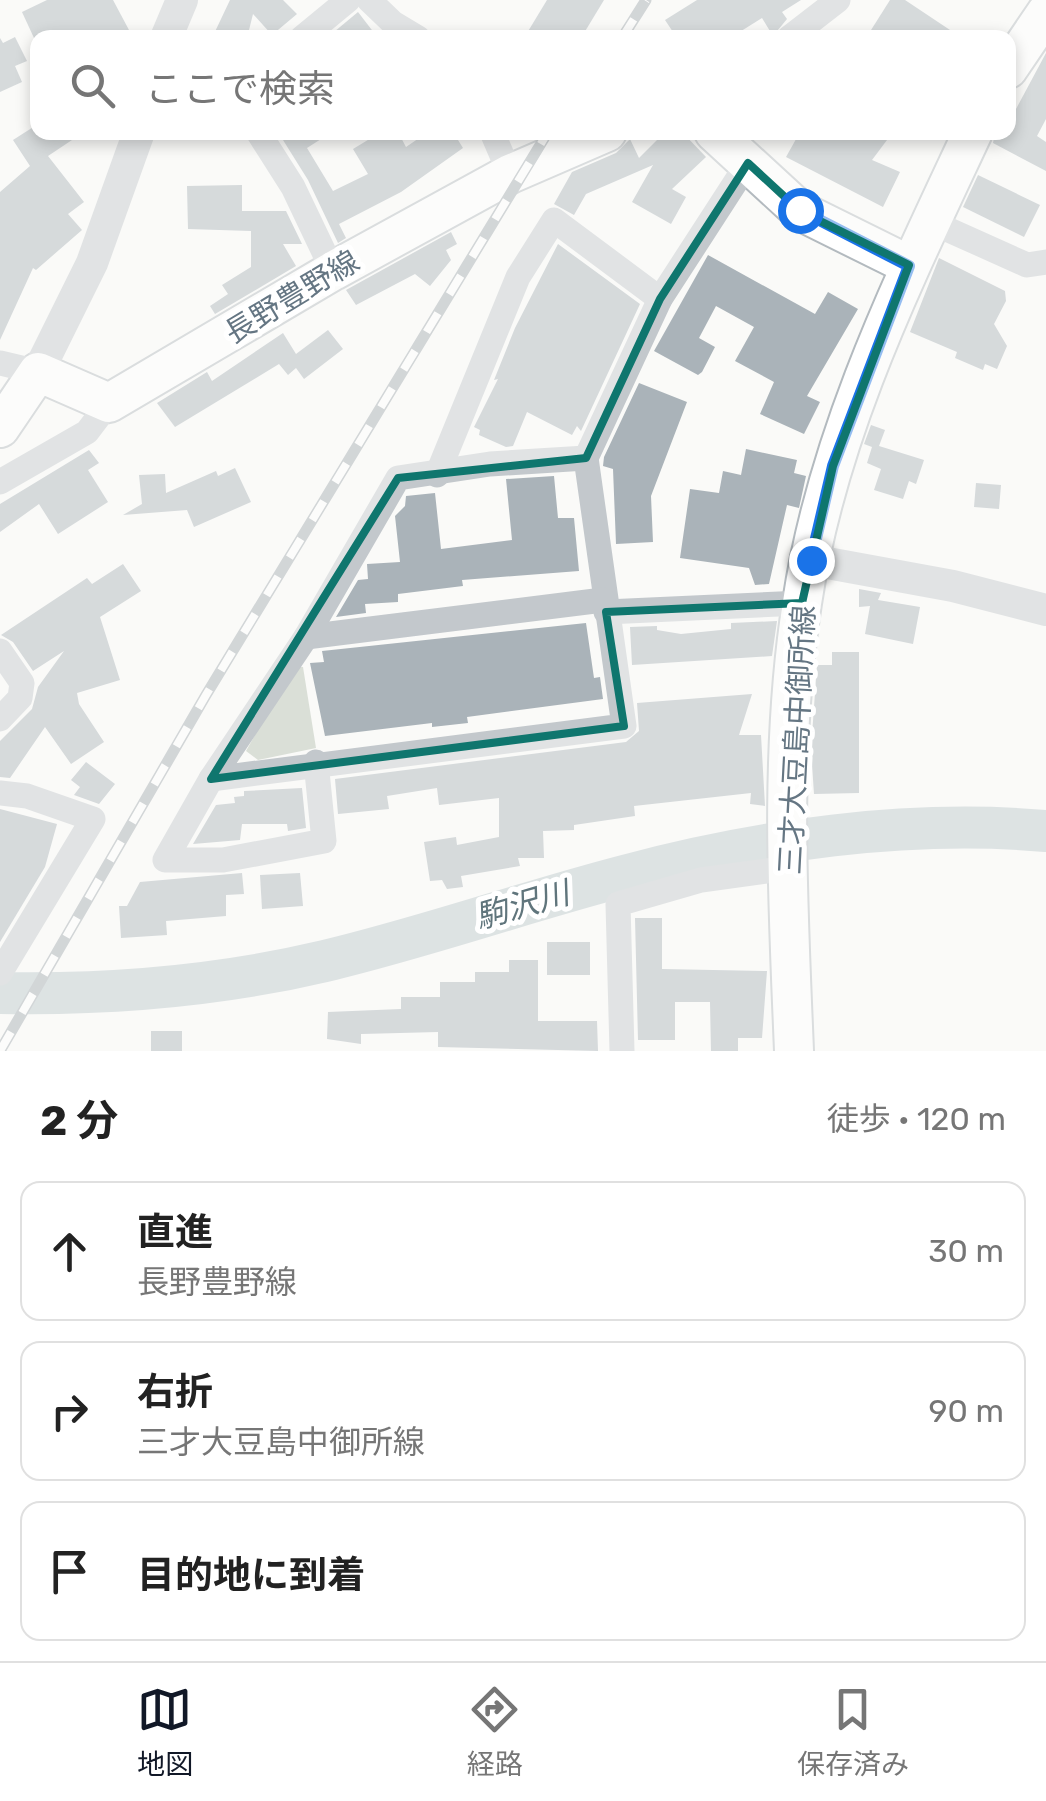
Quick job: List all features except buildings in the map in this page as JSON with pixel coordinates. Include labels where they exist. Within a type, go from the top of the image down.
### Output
[{"type":"main road","points":[[1016,58],[1046,13]]},
{"type":"main road","name":"長野豊野線","points":[[110,403],[333,271],[510,174],[589,140]]},
{"type":"main road","points":[[723,140],[800,210],[909,266],[970,140]]},
{"type":"main road","name":"三才大豆島中御所線","points":[[794,1051],[788,852],[802,602],[833,466],[909,266]]},
{"type":"main road","points":[[0,428],[38,372],[110,403]]},
{"type":"street","points":[[169,30],[182,0]]},
{"type":"street","points":[[312,30],[348,0]]},
{"type":"street","points":[[369,0],[404,30]]},
{"type":"street","points":[[799,30],[838,0]]},
{"type":"street","points":[[0,362],[38,372],[92,263],[136,140]]},
{"type":"street","points":[[263,140],[294,187],[333,271]]},
{"type":"street","points":[[495,140],[510,174]]},
{"type":"street","points":[[210,780],[316,762],[435,753],[452,746],[624,726],[586,458],[660,299],[748,163]]},
{"type":"street","points":[[437,475],[518,277],[554,220],[660,299]]},
{"type":"street","points":[[931,222],[1027,265],[1046,262]]},
{"type":"street","points":[[0,482],[87,432],[110,403]]},
{"type":"street","points":[[316,762],[324,841],[223,860],[165,860],[210,780],[306,636],[398,478],[490,464],[586,458]]},
{"type":"street","points":[[811,560],[953,586],[1046,610]]},
{"type":"street","points":[[306,636],[604,606],[802,602]]},
{"type":"street","points":[[0,651],[22,683],[20,698],[0,719]]},
{"type":"street","points":[[0,793],[27,796],[92,818],[0,972]]},
{"type":"street","points":[[622,1051],[618,904],[788,852]]},
{"type":"highlighted area","points":[[748,163],[800,211],[909,265],[833,466],[802,603],[606,612],[624,726],[211,779],[398,478],[586,458],[660,299]]},
{"type":"shaded area","points":[[294,666],[303,667],[316,748],[258,760],[246,751]]},
{"type":"waterway","name":"駒沢川","points":[[0,993],[163,987],[285,970],[624,876],[780,843],[887,830],[1046,831]]},
{"type":"railway","points":[[627,30],[646,0]]},
{"type":"railway","points":[[0,1051],[206,695],[543,140]]},
{"type":"route","points":[[800,210],[909,266],[866,369],[833,466],[811,560]]}]
